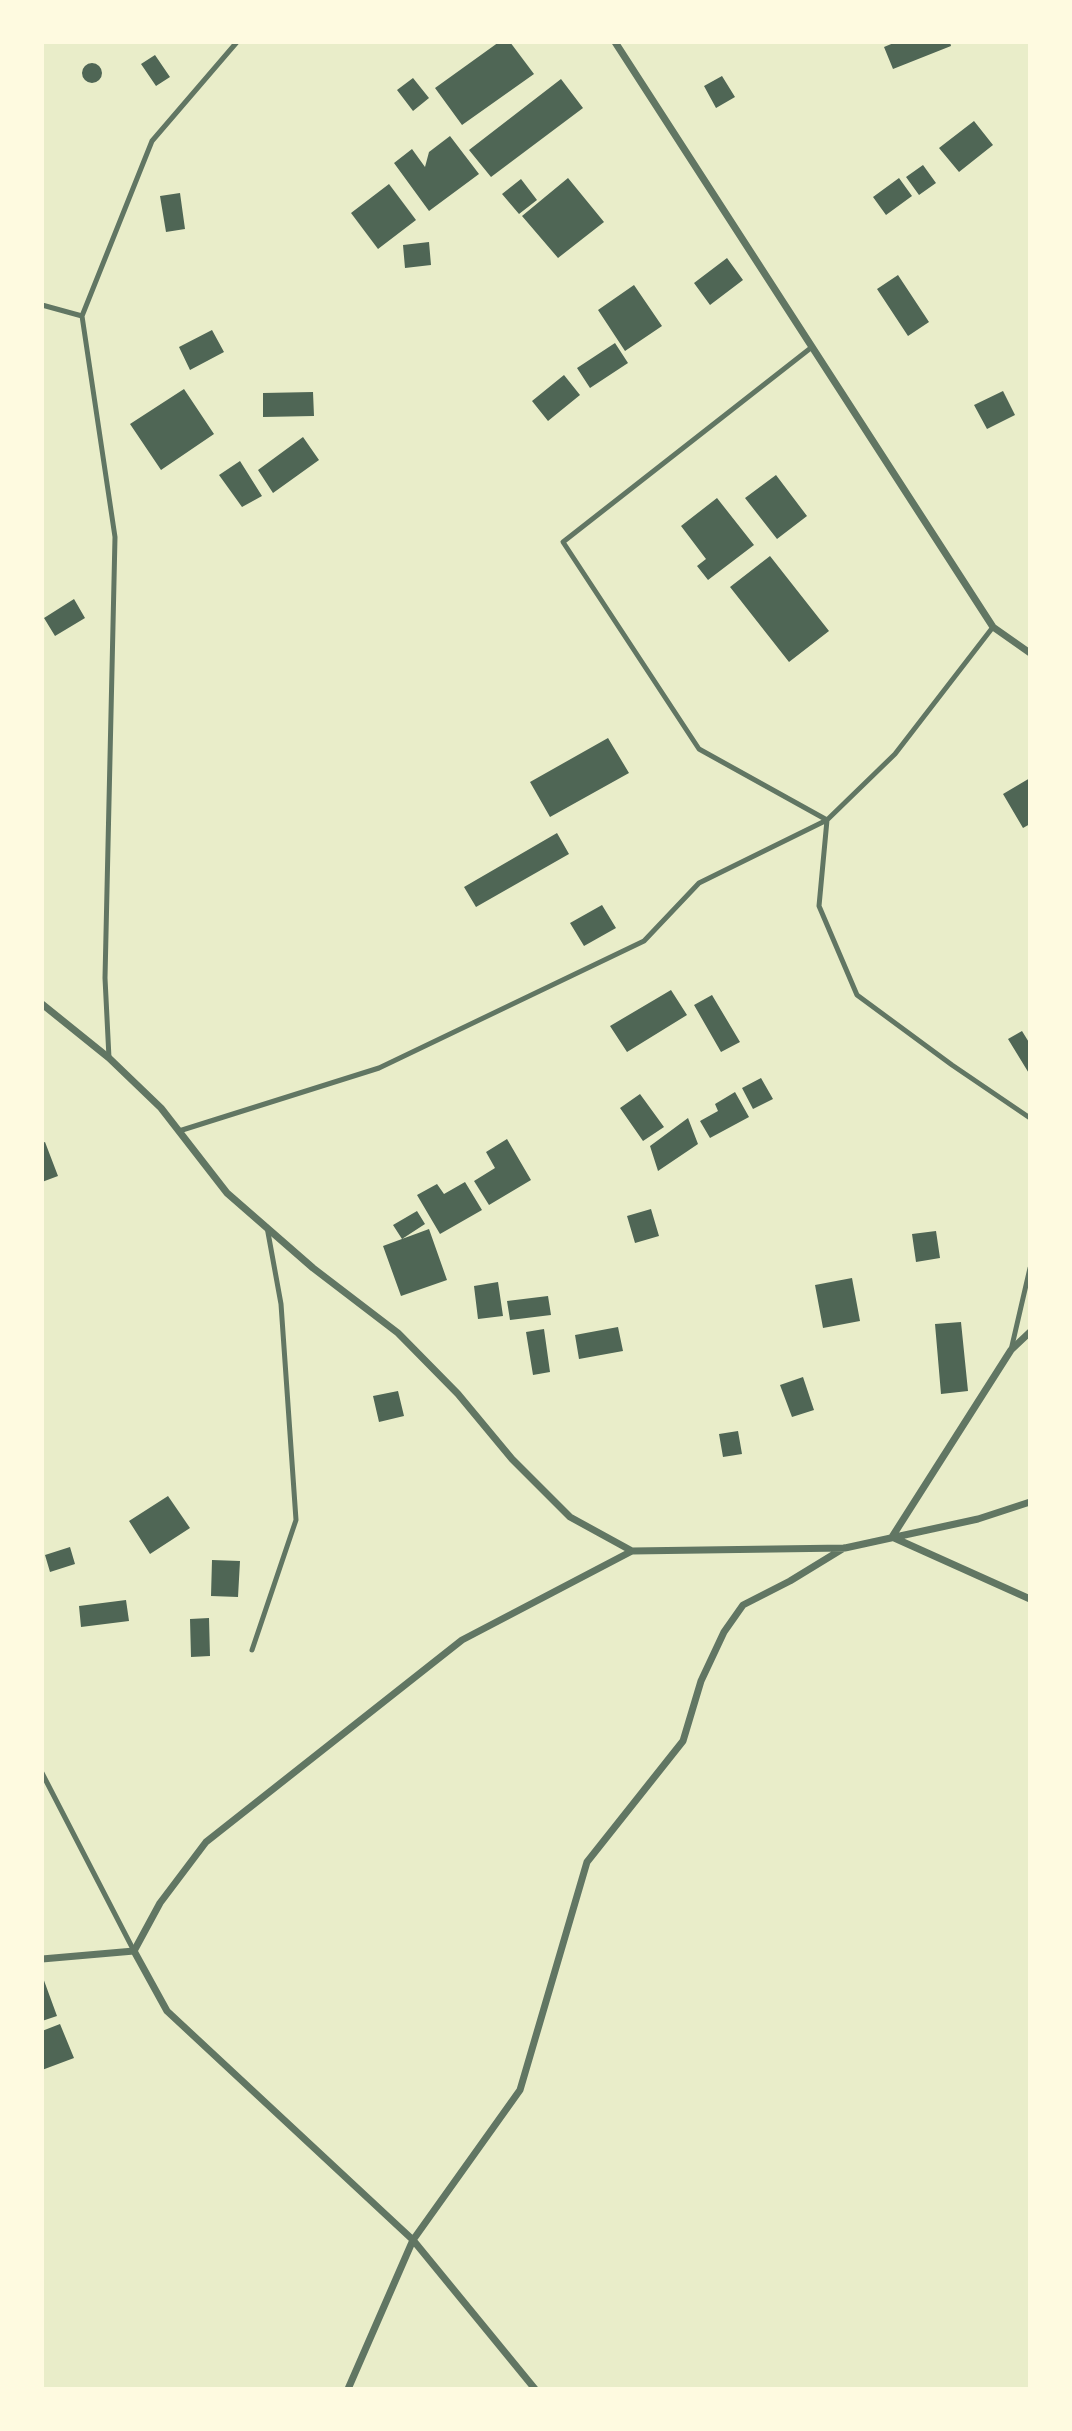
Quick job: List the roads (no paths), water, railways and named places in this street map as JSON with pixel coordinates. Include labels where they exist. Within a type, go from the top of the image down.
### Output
[{"type":"street","points":[[615,42],[993,627],[1030,653]]},
{"type":"street","points":[[42,1004],[109,1058],[161,1108],[228,1193],[313,1268],[398,1332],[458,1394],[512,1459],[570,1517],[632,1551]]},
{"type":"street","points":[[892,1537],[1011,1350],[1030,1332]]},
{"type":"street","points":[[134,1951],[160,1903],[206,1842],[461,1640],[632,1551],[845,1548],[978,1519],[1030,1502]]},
{"type":"street","points":[[892,1537],[1030,1599]]},
{"type":"street","points":[[348,2389],[413,2240],[520,2090],[587,1862],[683,1741],[701,1681],[724,1632],[743,1605],[845,1548]]},
{"type":"street","points":[[134,1951],[167,2011],[413,2240],[535,2389]]},
{"type":"street","points":[[42,1959],[134,1951]]},
{"type":"lane","points":[[109,1058],[105,978],[115,537],[82,316],[152,141],[237,42]]},
{"type":"lane","points":[[42,305],[82,316]]},
{"type":"lane","points":[[812,347],[563,542],[699,749],[827,820]]},
{"type":"lane","points":[[179,1131],[379,1068],[644,941],[699,883],[827,820],[895,754],[993,627]]},
{"type":"lane","points":[[827,820],[819,906],[857,995],[1030,1118]]},
{"type":"lane","points":[[252,1650],[296,1520],[281,1304],[267,1227]]},
{"type":"lane","points":[[1011,1350],[1030,1268]]},
{"type":"lane","points":[[42,1773],[134,1951]]}]
